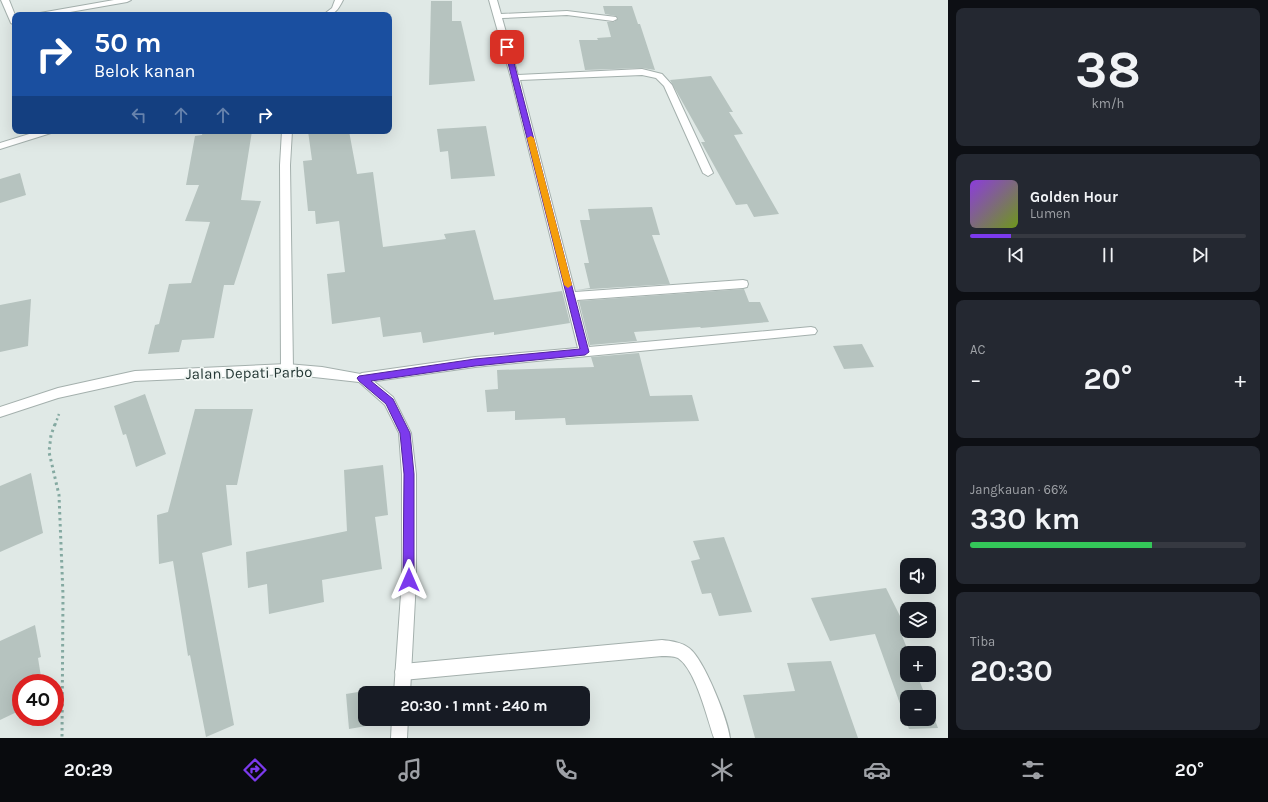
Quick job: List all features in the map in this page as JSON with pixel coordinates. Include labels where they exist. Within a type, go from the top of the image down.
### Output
[{"type":"street","points":[[5,0],[12,16]]},
{"type":"street","points":[[58,12],[128,0]]},
{"type":"street","points":[[330,12],[340,0]]},
{"type":"street","points":[[493,0],[516,78],[585,352]]},
{"type":"street","points":[[498,16],[567,13],[613,19]]},
{"type":"street","points":[[516,78],[642,72],[658,76],[668,85],[708,173]]},
{"type":"street","points":[[0,146],[38,134]]},
{"type":"street","points":[[287,134],[284,165],[287,369]]},
{"type":"street","points":[[571,296],[742,284]]},
{"type":"street","name":"Jalan Depati Parbo","points":[[0,412],[67,391],[135,376],[287,369],[362,378],[475,362],[811,331]]},
{"type":"street","points":[[362,378],[389,401],[405,433],[409,474],[409,580],[402,686]]},
{"type":"street","points":[[403,672],[662,648],[674,650],[682,653],[689,659],[700,676],[722,737]]},
{"type":"street","points":[[399,738],[400,726]]},
{"type":"path","points":[[62,738],[63,587],[59,495],[49,452],[49,444],[67,391]]},
{"type":"building","points":[[431,1],[452,1],[452,21],[461,21],[475,81],[429,85]]},
{"type":"building","points":[[603,6],[632,6],[638,24],[640,24],[655,70],[642,68],[585,70],[579,40],[598,40],[597,38],[611,37],[607,22],[614,22],[618,19],[616,16],[605,14]]},
{"type":"building","points":[[711,76],[733,112],[729,112],[743,134],[734,135],[779,214],[754,217],[747,204],[736,205],[701,142],[705,142],[670,80]]},
{"type":"building","points":[[486,126],[495,176],[451,179],[448,151],[440,152],[437,129]]},
{"type":"building","points":[[252,134],[241,200],[261,201],[234,285],[224,285],[214,338],[182,340],[179,352],[148,354],[155,325],[159,324],[169,284],[191,283],[210,222],[185,221],[199,185],[186,185],[195,136]]},
{"type":"building","points":[[308,134],[350,134],[357,174],[373,172],[383,247],[446,239],[444,234],[475,230],[494,300],[562,291],[570,323],[494,335],[494,332],[423,343],[421,332],[383,337],[380,317],[332,324],[327,274],[345,272],[339,221],[316,224],[315,211],[308,211],[303,161],[312,160]]},
{"type":"building","points":[[20,173],[26,195],[0,203],[0,179]]},
{"type":"building","points":[[652,207],[660,235],[652,235],[670,284],[576,290],[590,288],[584,263],[589,263],[580,220],[590,220],[588,209]]},
{"type":"building","points":[[744,289],[749,302],[760,302],[769,322],[634,332],[637,341],[590,345],[579,301]]},
{"type":"building","points":[[31,299],[28,346],[0,352],[0,305]]},
{"type":"building","points":[[862,344],[874,367],[844,369],[833,346]]},
{"type":"building","points":[[639,353],[650,396],[692,395],[699,421],[566,425],[565,418],[515,420],[515,411],[487,412],[485,390],[498,389],[497,370],[594,367],[591,357]]},
{"type":"building","points":[[145,394],[166,454],[136,467],[126,434],[123,435],[114,406]]},
{"type":"building","points":[[195,409],[253,409],[237,485],[226,485],[232,545],[202,553],[234,725],[206,737],[190,655],[188,656],[173,561],[159,564],[157,515],[168,512]]},
{"type":"building","points":[[383,465],[388,515],[375,517],[382,569],[322,580],[324,602],[269,614],[267,584],[248,588],[246,552],[347,531],[344,470]]},
{"type":"building","points":[[31,473],[43,533],[0,552],[0,486]]},
{"type":"building","points":[[724,537],[752,612],[719,616],[711,593],[702,594],[691,561],[700,559],[693,541]]},
{"type":"building","points":[[886,588],[900,616],[900,638],[903,638],[906,646],[900,646],[900,682],[920,682],[923,690],[900,690],[900,704],[875,634],[830,641],[811,598]]},
{"type":"building","points":[[35,625],[41,657],[38,658],[41,674],[12,674],[12,714],[0,720],[0,641]]},
{"type":"building","points":[[831,661],[858,738],[755,738],[743,695],[795,691],[787,663]]},
{"type":"building","points":[[358,692],[358,726],[366,726],[349,729],[346,694]]},
{"type":"building","points":[[936,723],[938,728],[909,729],[908,726],[936,726]]},
{"type":"slow traffic","points":[[531,138],[568,285]]},
{"type":"route","points":[[409,580],[409,474],[405,433],[389,401],[362,378],[475,362],[585,352],[507,47]]}]
